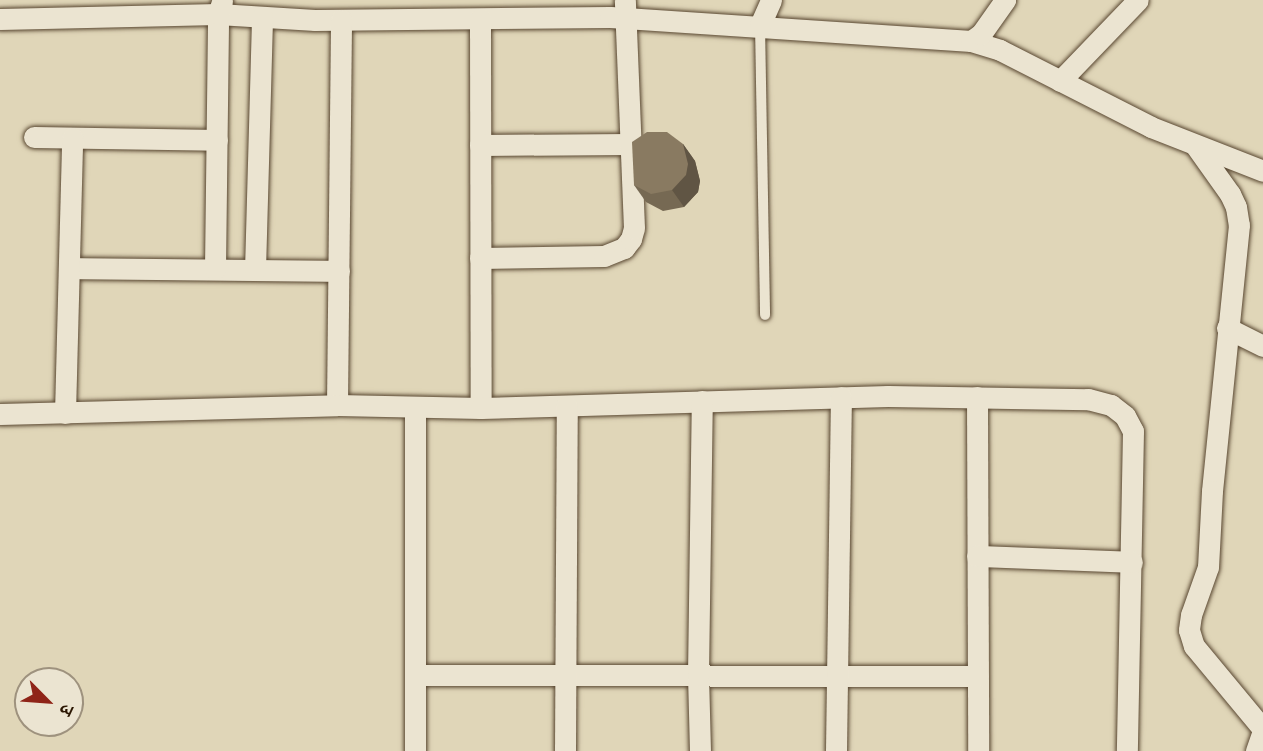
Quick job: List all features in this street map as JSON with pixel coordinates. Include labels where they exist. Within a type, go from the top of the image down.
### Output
[{"type":"street","points":[[672,20],[683,0]]},
{"type":"street","points":[[760,25],[771,0]]},
{"type":"street","points":[[971,41],[981,34],[1005,0]]},
{"type":"street","points":[[1060,81],[1138,0]]},
{"type":"street","points":[[215,269],[220,7]]},
{"type":"street","points":[[0,19],[220,7],[262,17],[300,10],[341,20],[480,19],[625,9],[672,20],[971,41],[1000,50],[1121,113],[1263,171]]},
{"type":"street","points":[[480,258],[604,256],[624,248],[634,229],[625,9]]},
{"type":"street","points":[[255,270],[262,17]]},
{"type":"street","points":[[480,19],[481,408]]},
{"type":"street","points":[[337,405],[341,20]]},
{"type":"street","points":[[34,137],[217,140]]},
{"type":"street","points":[[65,413],[72,138]]},
{"type":"street","points":[[480,145],[630,144]]},
{"type":"street","points":[[1195,145],[1237,207],[1238,225],[1212,491],[1208,567],[1191,615],[1189,630],[1194,646],[1263,730],[1256,751]]},
{"type":"street","points":[[69,268],[339,271]]},
{"type":"street","points":[[1227,328],[1263,346]]},
{"type":"street","points":[[0,414],[337,405],[481,408],[841,397],[1088,399],[1111,405],[1125,416],[1133,431],[1127,751]]},
{"type":"street","points":[[836,751],[841,397]]},
{"type":"street","points":[[977,397],[978,751]]},
{"type":"street","points":[[700,751],[698,675],[702,401]]},
{"type":"street","points":[[565,751],[567,405]]},
{"type":"street","points":[[415,407],[415,751]]},
{"type":"street","points":[[977,556],[1132,562]]},
{"type":"street","points":[[415,675],[978,676]]},
{"type":"lane","points":[[760,25],[765,315]]},
{"type":"building","points":[[647,132],[667,132],[683,144],[688,164],[686,175],[672,190],[651,194],[634,185],[632,142]]}]
